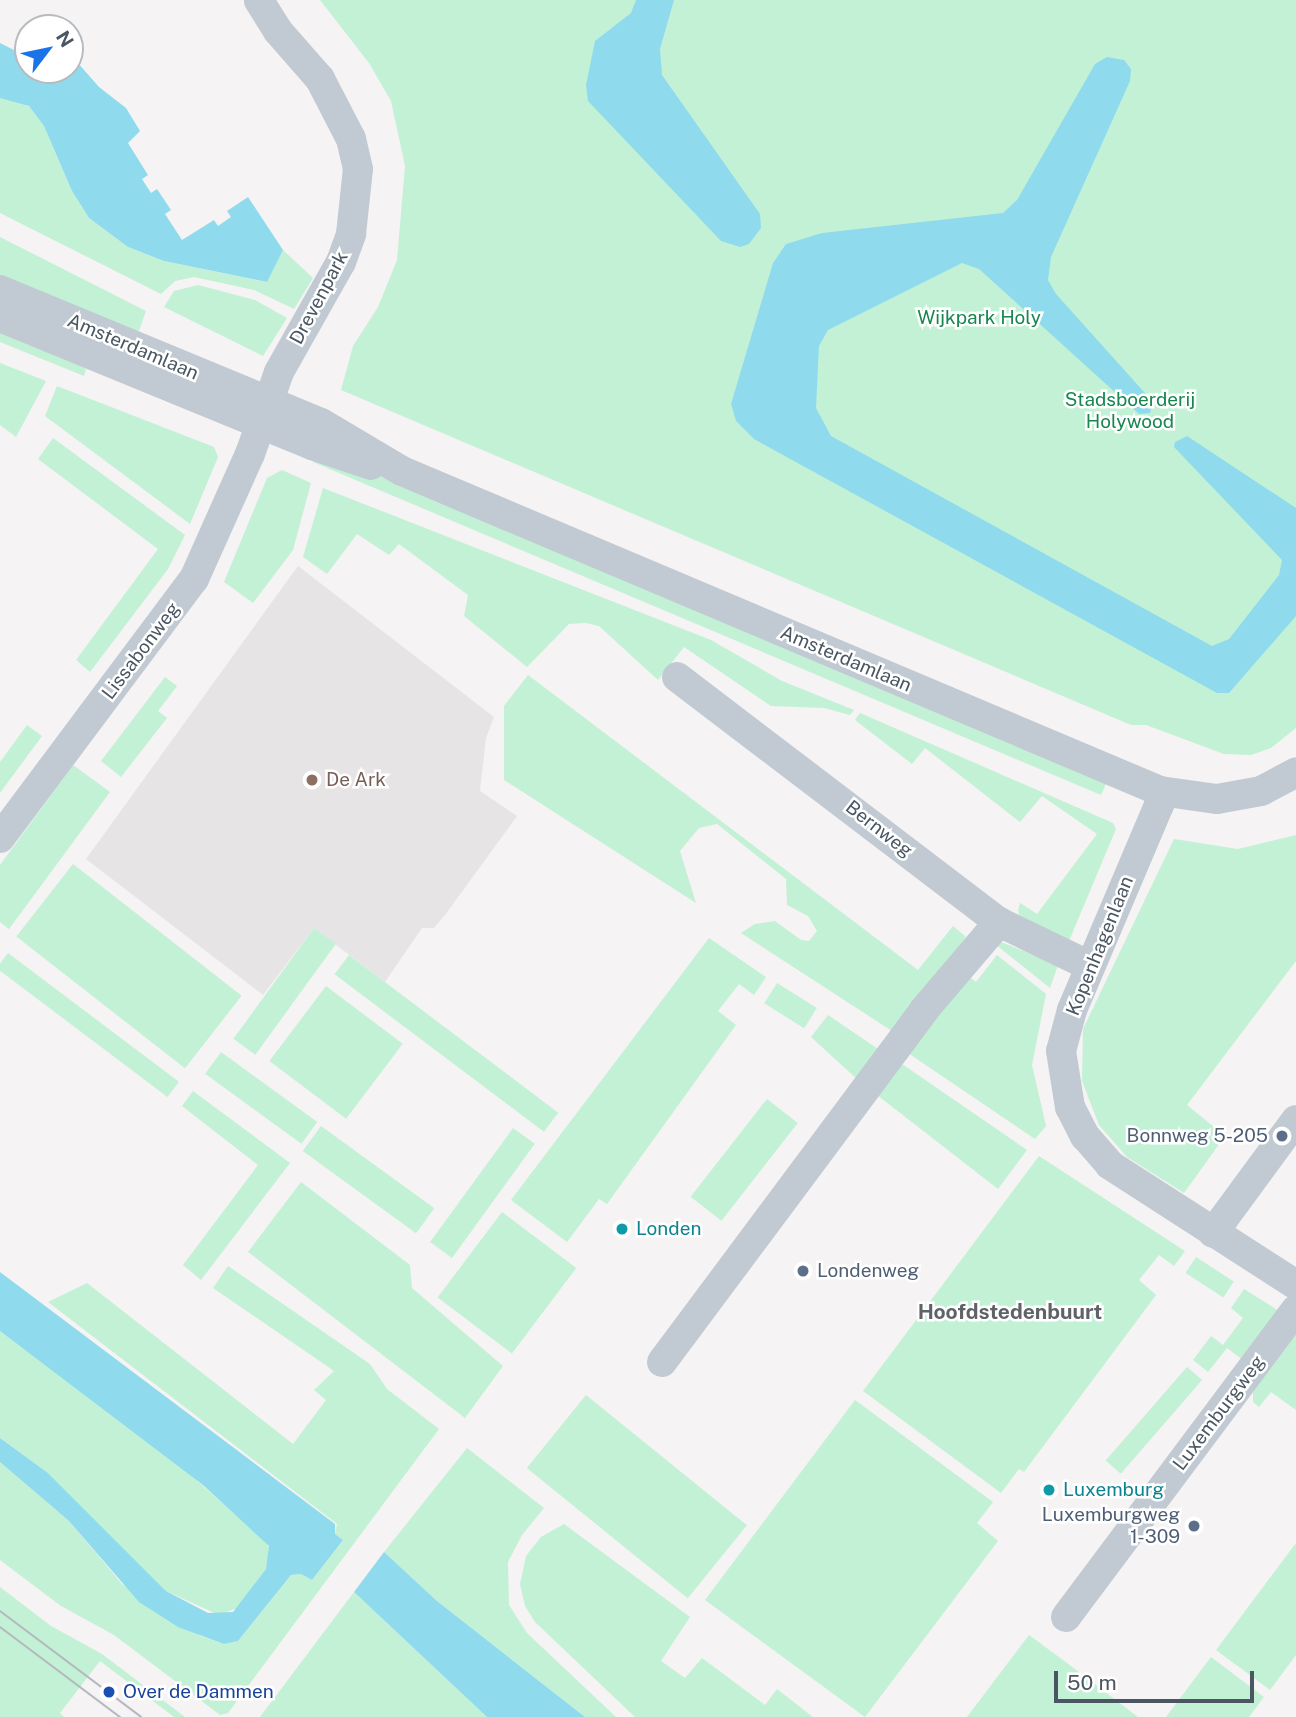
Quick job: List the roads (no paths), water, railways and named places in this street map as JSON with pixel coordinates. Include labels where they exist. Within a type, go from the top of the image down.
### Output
[{"type":"street","name":"Drevenpark","points":[[259,0],[339,110],[358,169],[351,234],[341,262],[279,372],[260,424]]},
{"type":"street","name":"Amsterdamlaan","points":[[0,290],[260,424]]},
{"type":"street","name":"Amsterdamlaan","points":[[0,317],[260,424],[339,431],[402,471],[1160,791],[1217,799],[1261,791],[1296,772]]},
{"type":"street","name":"Lissabonweg","points":[[0,838],[194,579],[260,424]]},
{"type":"street","name":"Bernweg","points":[[677,677],[999,922],[1090,966]]},
{"type":"street","name":"Kopenhagenlaan","points":[[1160,791],[1159,805],[1072,1010],[1061,1051],[1070,1107],[1085,1136],[1110,1165],[1296,1285]]},
{"type":"street","points":[[662,1362],[924,1010],[999,922]]},
{"type":"street","points":[[1213,1233],[1296,1120]]},
{"type":"street","name":"Luxemburgweg","points":[[1066,1617],[1296,1310]]},
{"type":"water","points":[[636,0],[674,0],[660,49],[662,75],[760,214],[761,228],[749,244],[740,247],[721,241],[588,101],[586,85],[595,41],[631,13]]},
{"type":"water","points":[[0,43],[14,50],[14,84],[84,84],[84,70],[99,87],[126,108],[140,131],[128,143],[148,175],[142,179],[151,193],[157,189],[171,210],[165,214],[182,240],[214,220],[218,226],[231,217],[227,211],[248,197],[283,250],[267,282],[164,261],[128,247],[89,218],[72,191],[44,126],[29,106],[0,98]]},
{"type":"water","points":[[1107,57],[1124,60],[1131,69],[1130,81],[1051,257],[1048,280],[1056,294],[1153,402],[1150,413],[1139,414],[979,269],[962,263],[828,330],[819,346],[816,408],[831,436],[1212,646],[1229,639],[1279,575],[1282,560],[1174,447],[1175,442],[1187,436],[1296,508],[1296,616],[1229,693],[1217,693],[754,439],[736,421],[731,404],[773,263],[786,244],[822,233],[1003,213],[1017,200],[1095,64]]},
{"type":"water","points":[[0,1272],[335,1524],[335,1534],[343,1540],[312,1580],[301,1574],[291,1575],[238,1641],[224,1644],[178,1627],[139,1602],[69,1521],[0,1462],[0,1438],[48,1473],[166,1591],[208,1613],[233,1612],[266,1569],[269,1546],[203,1485],[0,1331]]},
{"type":"water","points":[[384,1552],[437,1601],[585,1717],[487,1717],[354,1592]]},
{"type":"tram line","points":[[0,1611],[141,1717]]},
{"type":"tram line","points":[[0,1627],[120,1717]]},
{"type":"place","name":"De Ark","points":[[312,780]]},
{"type":"place","name":"Bonnweg 5-205","points":[[1282,1136]]},
{"type":"place","name":"Londen","points":[[622,1229]]},
{"type":"place","name":"Londenweg","points":[[803,1271]]},
{"type":"place","name":"Luxemburg","points":[[1049,1490]]},
{"type":"place","name":"Luxemburgweg 1-309","points":[[1194,1526]]},
{"type":"place","name":"Over de Dammen","points":[[109,1692]]},
{"type":"district","name":"Hoofdstedenbuurt","points":[[1010,1312]]},
{"type":"park label","name":"Wijkpark Holy","points":[[979,318]]},
{"type":"park label","name":"Stadsboerderij Holywood","points":[[1130,411]]}]
